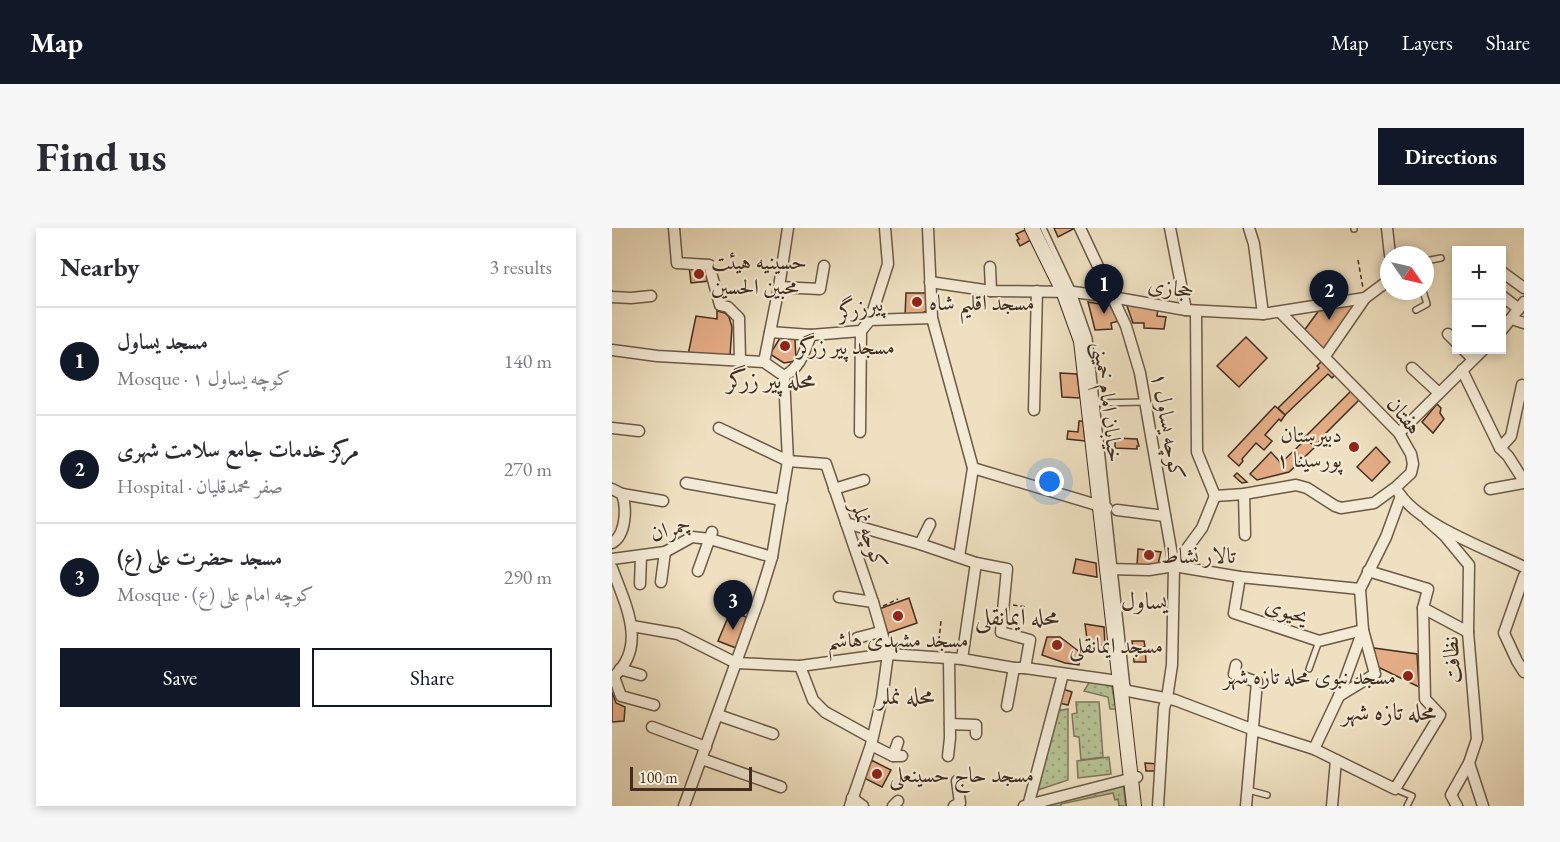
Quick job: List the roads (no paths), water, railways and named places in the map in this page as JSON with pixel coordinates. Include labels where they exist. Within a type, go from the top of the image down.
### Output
[{"type":"main road","name":"خیابان امام خمینی","points":[[1032,228],[1068,292],[1082,341],[1108,508],[1111,569],[1134,778],[1134,806]]},
{"type":"street","points":[[674,228],[677,263],[709,265],[720,305],[728,307],[739,318],[740,360]]},
{"type":"street","points":[[764,362],[780,287],[788,228]]},
{"type":"street","points":[[870,320],[888,264],[885,228]]},
{"type":"street","points":[[928,228],[932,318],[973,468],[959,558]]},
{"type":"street","name":"کوچه یساول ۱","points":[[1080,228],[1126,326],[1140,373],[1174,566],[1172,665],[1164,708],[1158,806]]},
{"type":"street","points":[[1170,228],[1191,310],[1197,452],[1215,496],[1202,528],[1174,566]]},
{"type":"street","points":[[1249,228],[1254,244],[1263,314]]},
{"type":"street","points":[[1388,228],[1389,246]]},
{"type":"street","points":[[780,287],[820,289],[824,266]]},
{"type":"street","points":[[990,267],[991,291]]},
{"type":"street","points":[[1506,275],[1524,288]]},
{"type":"street","name":"حجازی","points":[[930,282],[991,291],[1068,292],[1191,310],[1263,314],[1365,298]]},
{"type":"street","points":[[1325,356],[1365,298],[1380,287]]},
{"type":"street","points":[[1034,410],[1036,291]]},
{"type":"street","points":[[612,297],[651,296]]},
{"type":"street","points":[[1506,298],[1522,305],[1506,326]]},
{"type":"street","name":"هفتان","points":[[1215,496],[1301,486],[1341,508],[1374,503],[1398,491],[1411,473],[1413,464],[1411,454],[1399,433],[1280,312]]},
{"type":"street","name":"پیرزرگر","points":[[784,376],[799,364],[811,335],[861,331],[870,320],[932,318]]},
{"type":"street","points":[[1512,319],[1524,323]]},
{"type":"street","points":[[860,432],[861,331]]},
{"type":"street","points":[[770,332],[811,335]]},
{"type":"street","points":[[1448,334],[1452,338]]},
{"type":"street","points":[[612,351],[764,362],[784,376],[788,461],[772,557],[684,806]]},
{"type":"street","points":[[1468,354],[1473,359]]},
{"type":"street","points":[[1399,433],[1479,354]]},
{"type":"street","points":[[1412,368],[1439,393]]},
{"type":"street","points":[[1462,370],[1500,448],[1508,456],[1524,482],[1490,489]]},
{"type":"street","points":[[1500,448],[1511,436],[1522,385]]},
{"type":"street","points":[[612,428],[639,431]]},
{"type":"street","points":[[719,428],[788,461]]},
{"type":"street","name":"کوچه نملر","points":[[788,461],[826,464],[888,654]]},
{"type":"street","points":[[973,468],[1108,508],[1165,516]]},
{"type":"street","points":[[834,489],[864,480]]},
{"type":"street","points":[[686,483],[782,500]]},
{"type":"street","points":[[617,491],[663,501]]},
{"type":"street","points":[[612,543],[619,538],[622,530],[626,504],[617,491]]},
{"type":"street","points":[[1398,491],[1407,504],[1427,520],[1524,567]]},
{"type":"street","points":[[1339,696],[1375,674],[1363,630],[1360,589],[1386,537],[1398,491]]},
{"type":"street","points":[[1244,494],[1245,535]]},
{"type":"street","name":"نظافت","points":[[1427,520],[1445,536],[1469,565],[1468,632],[1478,739],[1469,763],[1451,795],[1457,806]]},
{"type":"street","points":[[846,523],[976,563],[1007,569],[1002,602],[1001,632],[1030,640],[1025,668]]},
{"type":"street","points":[[920,544],[930,524]]},
{"type":"street","points":[[698,571],[711,535]]},
{"type":"street","name":"چمران","points":[[612,560],[665,552],[692,537],[711,535],[772,557]]},
{"type":"street","points":[[661,582],[665,552]]},
{"type":"street","points":[[640,556],[640,584]]},
{"type":"street","points":[[962,659],[976,563]]},
{"type":"street","points":[[1111,569],[1149,570],[1174,566],[1240,577],[1360,589]]},
{"type":"street","points":[[612,568],[632,626],[632,649],[615,674],[621,696],[654,705]]},
{"type":"street","points":[[632,626],[678,634],[736,663],[800,666],[888,654],[962,659],[1063,674],[1123,686],[1167,698],[1314,749],[1395,789],[1440,715],[1425,699],[1423,608],[1428,589],[1368,571]]},
{"type":"street","points":[[1524,576],[1504,633],[1524,672]]},
{"type":"street","name":"یحیوی","points":[[1240,577],[1234,613],[1319,641],[1363,630]]},
{"type":"street","points":[[839,597],[873,606]]},
{"type":"street","points":[[1423,608],[1468,632]]},
{"type":"street","points":[[1314,749],[1339,696],[1363,630]]},
{"type":"street","points":[[857,638],[880,632]]},
{"type":"street","points":[[863,806],[851,802],[872,742],[882,698],[888,654]]},
{"type":"street","points":[[948,756],[949,658]]},
{"type":"street","points":[[1236,665],[1234,674],[1257,682],[1246,806]]},
{"type":"street","points":[[800,666],[813,700],[825,712],[898,756],[898,742]]},
{"type":"street","points":[[1007,706],[1014,668]]},
{"type":"street","points":[[615,674],[641,675]]},
{"type":"street","points":[[1063,674],[1026,805],[1134,778]]},
{"type":"street","points":[[718,715],[773,734]]},
{"type":"street","points":[[950,724],[976,725],[976,734]]},
{"type":"street","points":[[652,727],[706,747]]},
{"type":"street","points":[[702,759],[781,787]]},
{"type":"street","points":[[1332,806],[1336,760]]},
{"type":"street","points":[[1469,763],[1484,806]]},
{"type":"street","points":[[954,806],[960,803],[957,781]]},
{"type":"lane","points":[[1043,228],[1089,338],[1108,508]]},
{"type":"lane","points":[[1434,259],[1440,258]]},
{"type":"lane","points":[[1416,310],[1427,304],[1426,300]]},
{"type":"lane","points":[[1097,403],[1144,402]]},
{"type":"lane","points":[[1309,669],[1319,641]]},
{"type":"lane","points":[[1134,778],[1140,806]]},
{"type":"lane","points":[[1395,789],[1412,796],[1407,806]]},
{"type":"lane","points":[[1248,790],[1267,795]]},
{"type":"place","name":"حسینیه هیئت محبین الحسین","points":[[699,274]]},
{"type":"place","name":"مسجد اقلیم شاه","points":[[917,302]]},
{"type":"place","name":"مسجد یساول","points":[[1104,314]]},
{"type":"place","name":"مرکز خدمات جامع سلامت شهری","points":[[1329,320]]},
{"type":"place","name":"مسجد پیر زرگر","points":[[785,346]]},
{"type":"place","name":"دبیرستان پورسینا ۱","points":[[1354,447]]},
{"type":"place","name":"تالار نشاط","points":[[1149,555]]},
{"type":"place","name":"مسجد مشهدی هاشم","points":[[898,616]]},
{"type":"place","name":"مسجد حضرت علی (ع)","points":[[733,630]]},
{"type":"place","name":"مسجد ایمانقلی","points":[[1057,645]]},
{"type":"place","name":"مسجد نبوی محله تازه شهر","points":[[1408,676]]},
{"type":"place","name":"مسجد حاج حسینعلی","points":[[877,774]]},
{"type":"district","name":"محله پیر زرگر","points":[[771,380]]},
{"type":"district","name":"یساول","points":[[1144,601]]},
{"type":"district","name":"محله ایمانقلی","points":[[1017,617]]},
{"type":"district","name":"محله نملر","points":[[906,696]]},
{"type":"district","name":"محله تازه شهر","points":[[1389,712]]}]
